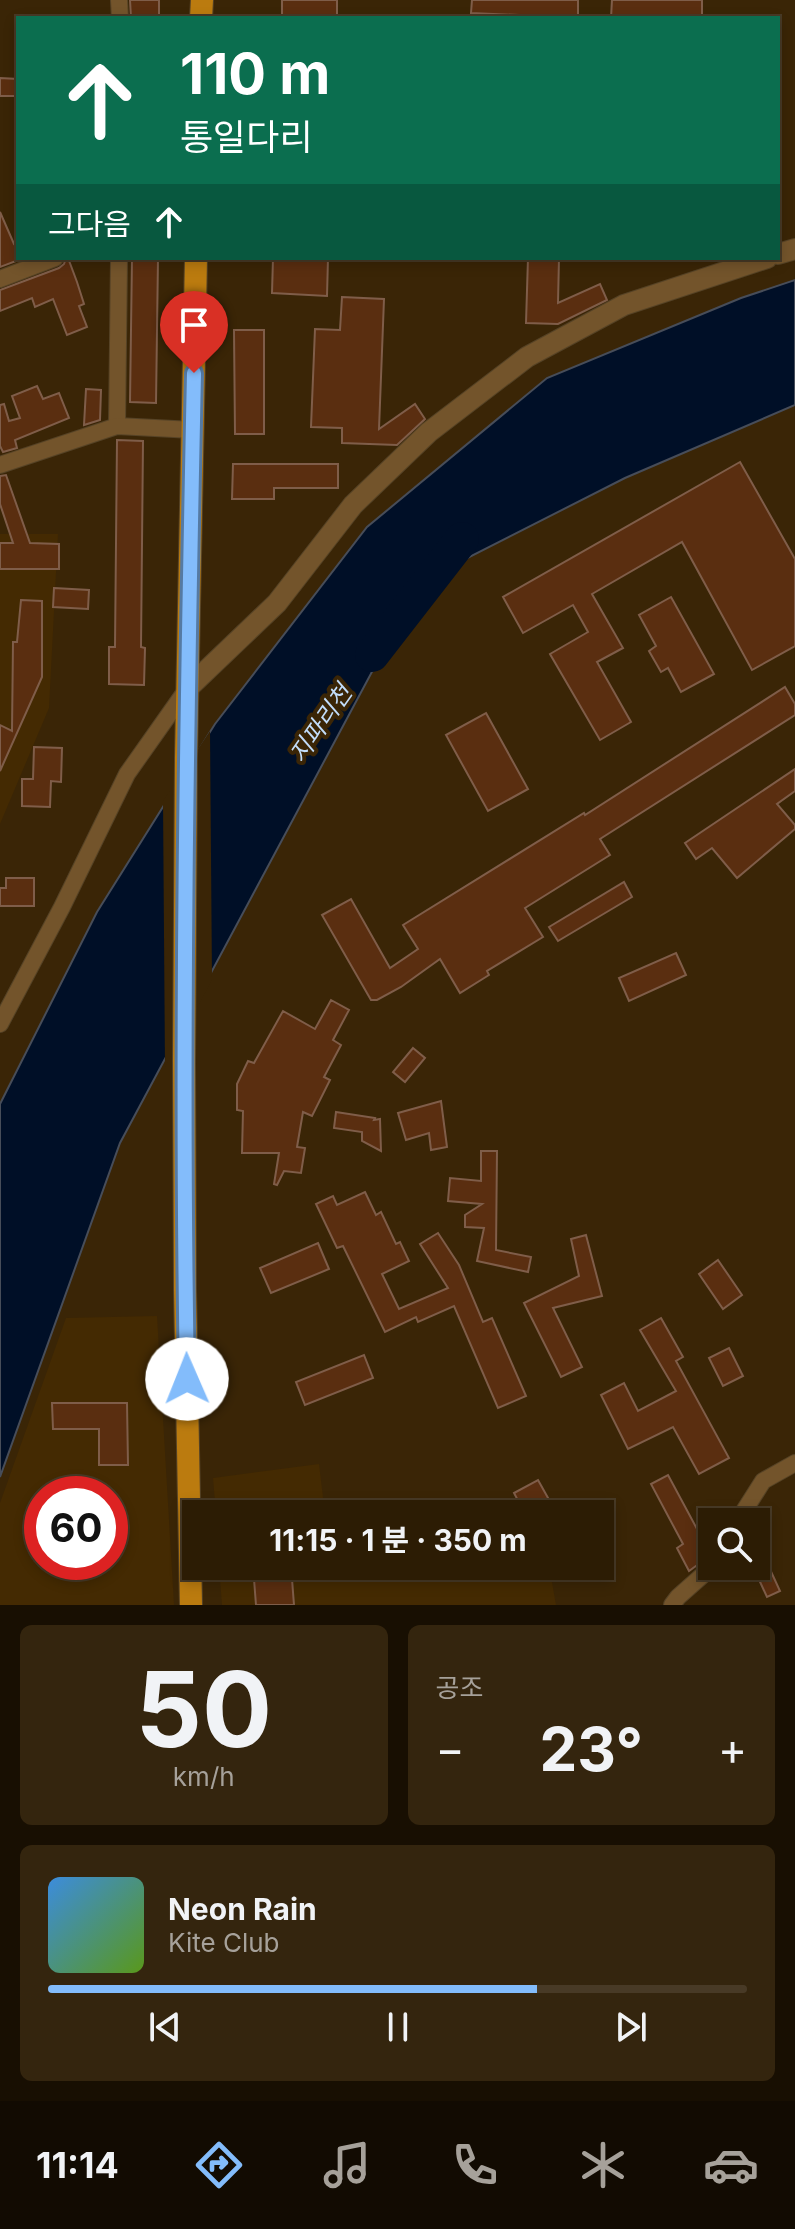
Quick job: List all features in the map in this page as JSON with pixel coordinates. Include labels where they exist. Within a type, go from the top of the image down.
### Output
[{"type":"main road","points":[[191,1605],[184,1061],[187,689],[196,260]]},
{"type":"street","points":[[0,279],[50,260]]},
{"type":"street","points":[[117,426],[119,260]]},
{"type":"street","points":[[0,1024],[127,774],[187,689],[277,603],[353,505],[429,432],[527,357],[624,305],[761,260]]},
{"type":"street","points":[[0,465],[117,426],[193,430]]},
{"type":"street","points":[[746,1508],[763,1481],[795,1463]]},
{"type":"street","points":[[672,1605],[698,1579]]},
{"type":"shaded area","points":[[0,534],[58,534],[49,708],[0,824]]},
{"type":"shaded area","points":[[157,1316],[174,1605],[0,1605],[0,1503],[66,1318]]},
{"type":"shaded area","points":[[319,1464],[323,1500],[215,1500],[213,1478]]},
{"type":"shaded area","points":[[220,1580],[552,1580],[556,1605],[222,1605]]},
{"type":"water","points":[[795,280],[795,405],[625,478],[420,582],[120,1143],[0,1477],[0,1104],[97,912],[215,724],[367,527],[547,378],[741,298]]},
{"type":"pier","points":[[210,731],[212,980],[165,1067],[163,801]]},
{"type":"building","points":[[130,0],[159,0],[159,16],[131,16]]},
{"type":"building","points":[[282,0],[337,0],[337,16],[282,16]]},
{"type":"building","points":[[472,0],[578,0],[578,16],[471,13]]},
{"type":"building","points":[[612,0],[702,0],[702,16],[611,16]]},
{"type":"building","points":[[0,78],[16,79],[16,96],[0,96]]},
{"type":"building","points":[[0,212],[16,244],[16,260],[19,260],[0,267]]},
{"type":"building","points":[[69,260],[84,304],[79,306],[87,327],[67,335],[53,299],[35,307],[32,298],[0,311],[0,290]]},
{"type":"building","points":[[132,260],[158,260],[156,403],[130,402]]},
{"type":"building","points":[[273,260],[328,260],[327,296],[272,293]]},
{"type":"building","points":[[528,260],[559,260],[558,303],[600,284],[607,300],[558,324],[526,323]]},
{"type":"building","points":[[342,297],[384,299],[379,429],[415,404],[425,419],[397,445],[342,443],[342,428],[311,427],[315,329],[340,330]]},
{"type":"building","points":[[234,330],[264,330],[264,434],[235,434]]},
{"type":"building","points":[[37,386],[43,399],[59,393],[69,418],[15,440],[17,448],[3,452],[0,446],[0,405],[4,404],[9,421],[20,418],[12,396]]},
{"type":"building","points":[[86,389],[101,390],[100,420],[84,425]]},
{"type":"building","points":[[117,440],[143,441],[141,647],[145,648],[144,685],[109,684],[109,647],[115,647]]},
{"type":"building","points":[[740,462],[795,559],[795,646],[752,670],[682,542],[592,594],[623,648],[597,662],[631,722],[600,740],[550,654],[588,632],[573,605],[523,633],[503,597]]},
{"type":"building","points":[[233,464],[338,464],[338,488],[274,488],[274,499],[232,499]]},
{"type":"building","points":[[6,475],[30,543],[59,544],[59,569],[0,569],[0,543],[13,543],[0,504],[0,476]]},
{"type":"building","points":[[54,588],[89,590],[88,609],[53,607]]},
{"type":"building","points":[[671,597],[714,674],[681,692],[668,668],[661,672],[649,651],[656,646],[639,615]]},
{"type":"building","points":[[21,600],[42,601],[42,677],[0,771],[0,725],[12,731],[13,642],[17,642]]},
{"type":"building","points":[[785,687],[795,704],[795,715],[600,839],[610,855],[525,908],[543,937],[487,971],[489,975],[460,993],[440,959],[401,987],[371,1000],[322,915],[351,899],[390,968],[418,949],[403,925],[585,815]]},
{"type":"building","points":[[486,713],[528,789],[488,811],[446,735]]},
{"type":"building","points":[[34,747],[62,748],[61,782],[51,781],[50,807],[22,806],[22,779],[33,779]]},
{"type":"building","points":[[795,769],[795,791],[777,804],[795,829],[737,878],[712,848],[696,859],[685,843]]},
{"type":"building","points":[[6,878],[34,878],[34,906],[0,906],[0,888],[6,888]]},
{"type":"building","points":[[624,882],[632,897],[558,941],[549,927]]},
{"type":"building","points":[[676,953],[686,975],[629,1001],[619,978]]},
{"type":"building","points":[[331,1000],[349,1010],[333,1040],[341,1045],[324,1077],[330,1080],[312,1116],[303,1112],[297,1147],[305,1148],[301,1173],[284,1171],[277,1185],[274,1184],[279,1153],[242,1153],[243,1111],[237,1110],[237,1084],[248,1061],[254,1063],[283,1011],[315,1029]]},
{"type":"building","points":[[413,1048],[425,1058],[405,1082],[393,1072]]},
{"type":"building","points":[[441,1101],[447,1147],[431,1150],[429,1133],[406,1140],[398,1113]]},
{"type":"building","points":[[336,1112],[380,1119],[381,1151],[362,1141],[362,1132],[334,1128]]},
{"type":"building","points":[[481,1151],[497,1151],[496,1250],[531,1257],[528,1272],[477,1261],[484,1228],[465,1227],[465,1215],[482,1204],[448,1201],[450,1178],[481,1181]]},
{"type":"building","points":[[365,1192],[376,1215],[381,1212],[396,1244],[400,1242],[409,1261],[382,1274],[399,1309],[448,1288],[420,1244],[438,1233],[459,1265],[483,1322],[492,1318],[526,1396],[498,1408],[454,1306],[418,1322],[416,1317],[385,1332],[343,1246],[337,1248],[316,1204],[333,1196],[337,1205]]},
{"type":"building","points":[[586,1235],[602,1296],[553,1308],[582,1367],[561,1377],[524,1303],[579,1276],[571,1239]]},
{"type":"building","points":[[318,1243],[329,1269],[271,1293],[260,1268]]},
{"type":"building","points":[[718,1260],[742,1295],[723,1309],[699,1274]]},
{"type":"building","points":[[661,1318],[683,1357],[676,1361],[729,1458],[699,1474],[673,1427],[628,1449],[601,1395],[624,1383],[638,1411],[676,1391],[640,1330]]},
{"type":"building","points":[[729,1348],[743,1376],[723,1386],[709,1358]]},
{"type":"building","points":[[364,1355],[373,1378],[305,1405],[296,1382]]},
{"type":"building","points":[[52,1403],[127,1403],[128,1465],[99,1465],[99,1429],[53,1429]]},
{"type":"building","points":[[668,1475],[698,1531],[698,1564],[689,1571],[677,1548],[683,1544],[651,1484]]},
{"type":"building","points":[[538,1480],[549,1500],[518,1500],[514,1493]]},
{"type":"building","points":[[770,1569],[780,1591],[767,1597],[759,1580],[770,1580]]},
{"type":"building","points":[[254,1580],[292,1580],[294,1605],[256,1605]]},
{"type":"waterway","name":"지파리천","points":[[372,655],[462,539]]},
{"type":"route","points":[[187,1379],[184,1061],[186,757],[194,373]]}]
